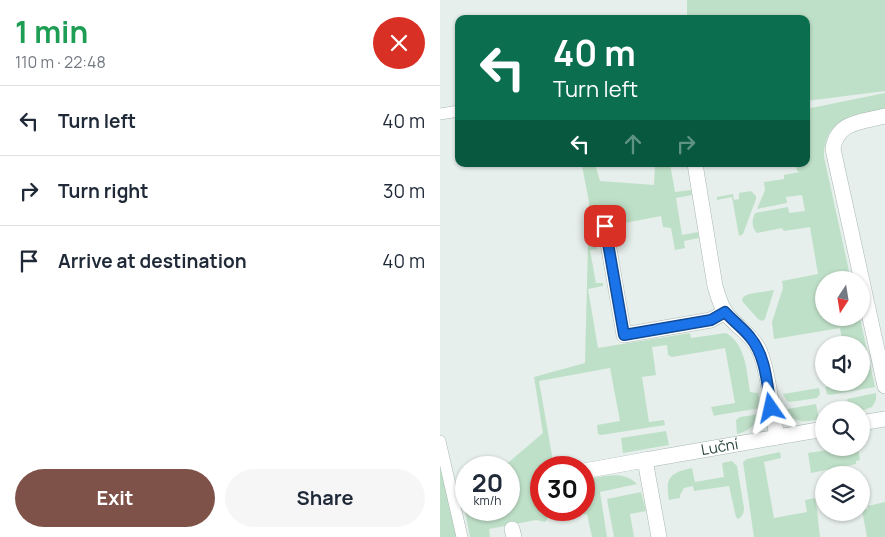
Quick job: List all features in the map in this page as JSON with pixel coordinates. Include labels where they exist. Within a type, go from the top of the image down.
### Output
[{"type":"street","points":[[885,116],[843,128],[834,139],[833,149],[885,386]]},
{"type":"street","points":[[695,167],[715,286],[720,304],[725,312],[750,336],[757,347],[763,363],[777,437]]},
{"type":"street","points":[[605,226],[624,335],[711,320],[725,312]]},
{"type":"street","points":[[870,422],[885,419]]},
{"type":"street","name":"Luční","points":[[595,469],[815,431]]},
{"type":"street","points":[[645,460],[659,537]]},
{"type":"lane","points":[[440,114],[455,112]]},
{"type":"lane","points":[[440,441],[462,537]]},
{"type":"green space","points":[[687,0],[885,0],[885,91],[810,100],[810,15],[687,15]]},
{"type":"green space","points":[[885,93],[885,109],[843,121],[829,133],[826,143],[824,157],[849,271],[817,271],[810,227],[784,231],[782,228],[757,233],[753,226],[755,213],[788,207],[789,213],[805,211],[802,195],[786,197],[787,203],[757,209],[765,190],[764,182],[784,179],[784,175],[800,172],[797,171],[796,167],[810,167],[810,108]]},
{"type":"green space","points":[[582,167],[596,167],[600,181],[654,185],[655,167],[671,167],[675,192],[691,190],[692,195],[676,198],[682,235],[698,232],[699,238],[684,241],[685,248],[675,250],[671,228],[663,227],[661,216],[614,225],[610,219],[592,223],[597,249],[590,250],[596,283],[603,283],[603,286],[588,289],[598,348],[690,333],[691,338],[726,333],[733,338],[742,351],[750,392],[758,393],[761,408],[714,416],[711,407],[735,403],[725,348],[672,357],[668,355],[667,345],[652,347],[656,375],[642,377],[649,422],[664,420],[665,425],[598,434],[597,425],[620,421],[610,368],[539,381],[552,456],[530,456],[531,521],[489,529],[490,537],[470,537],[467,521],[520,521],[520,456],[516,456],[543,433],[534,377],[585,363],[589,202]]},
{"type":"green space","points":[[751,191],[756,196],[756,199],[743,234],[739,236],[732,197],[717,200],[717,197],[733,194],[734,200],[739,199],[739,193]]},
{"type":"green space","points":[[815,275],[815,326],[862,326],[864,336],[841,336],[840,328],[774,339],[772,322],[783,288],[782,281]]},
{"type":"green space","points":[[774,290],[765,319],[762,321],[742,301],[743,297],[749,294]]},
{"type":"green space","points":[[870,364],[875,387],[870,388]]},
{"type":"green space","points":[[815,389],[815,391],[820,391],[820,394],[817,398],[790,402],[787,401],[783,394]]},
{"type":"green space","points":[[826,391],[852,391],[830,395]]},
{"type":"green space","points":[[876,393],[876,400],[870,408],[870,401],[847,401],[847,399]]},
{"type":"green space","points":[[815,404],[815,420],[804,421],[795,419],[782,410]]},
{"type":"green space","points":[[760,414],[751,427],[737,434],[736,420],[740,417]]},
{"type":"green space","points":[[666,431],[669,445],[623,453],[621,438]]},
{"type":"green space","points":[[780,452],[781,458],[764,462],[774,518],[807,512],[805,500],[815,498],[815,521],[818,521],[820,537],[754,537],[743,462],[747,459]]},
{"type":"green space","points":[[815,452],[815,456],[859,456],[860,460],[856,461],[856,464],[846,466],[815,466],[815,472],[811,473],[808,453]]},
{"type":"green space","points":[[440,461],[457,537],[440,537]]},
{"type":"green space","points":[[732,461],[737,466],[744,508],[744,512],[738,519],[729,486],[694,491],[693,486],[684,488],[680,498],[669,500],[668,486],[674,474],[692,468],[695,482],[724,477],[722,463]]},
{"type":"green space","points":[[619,475],[631,479],[637,484],[600,492],[607,537],[592,537],[589,521],[595,521],[595,478]]},
{"type":"green space","points":[[641,492],[646,511],[630,514],[634,537],[614,537],[607,499]]},
{"type":"green space","points":[[885,502],[885,537],[867,537],[864,521],[870,521],[870,506]]},
{"type":"route","points":[[605,226],[624,335],[711,320],[725,312],[750,336],[757,347],[763,363],[771,408]]}]
